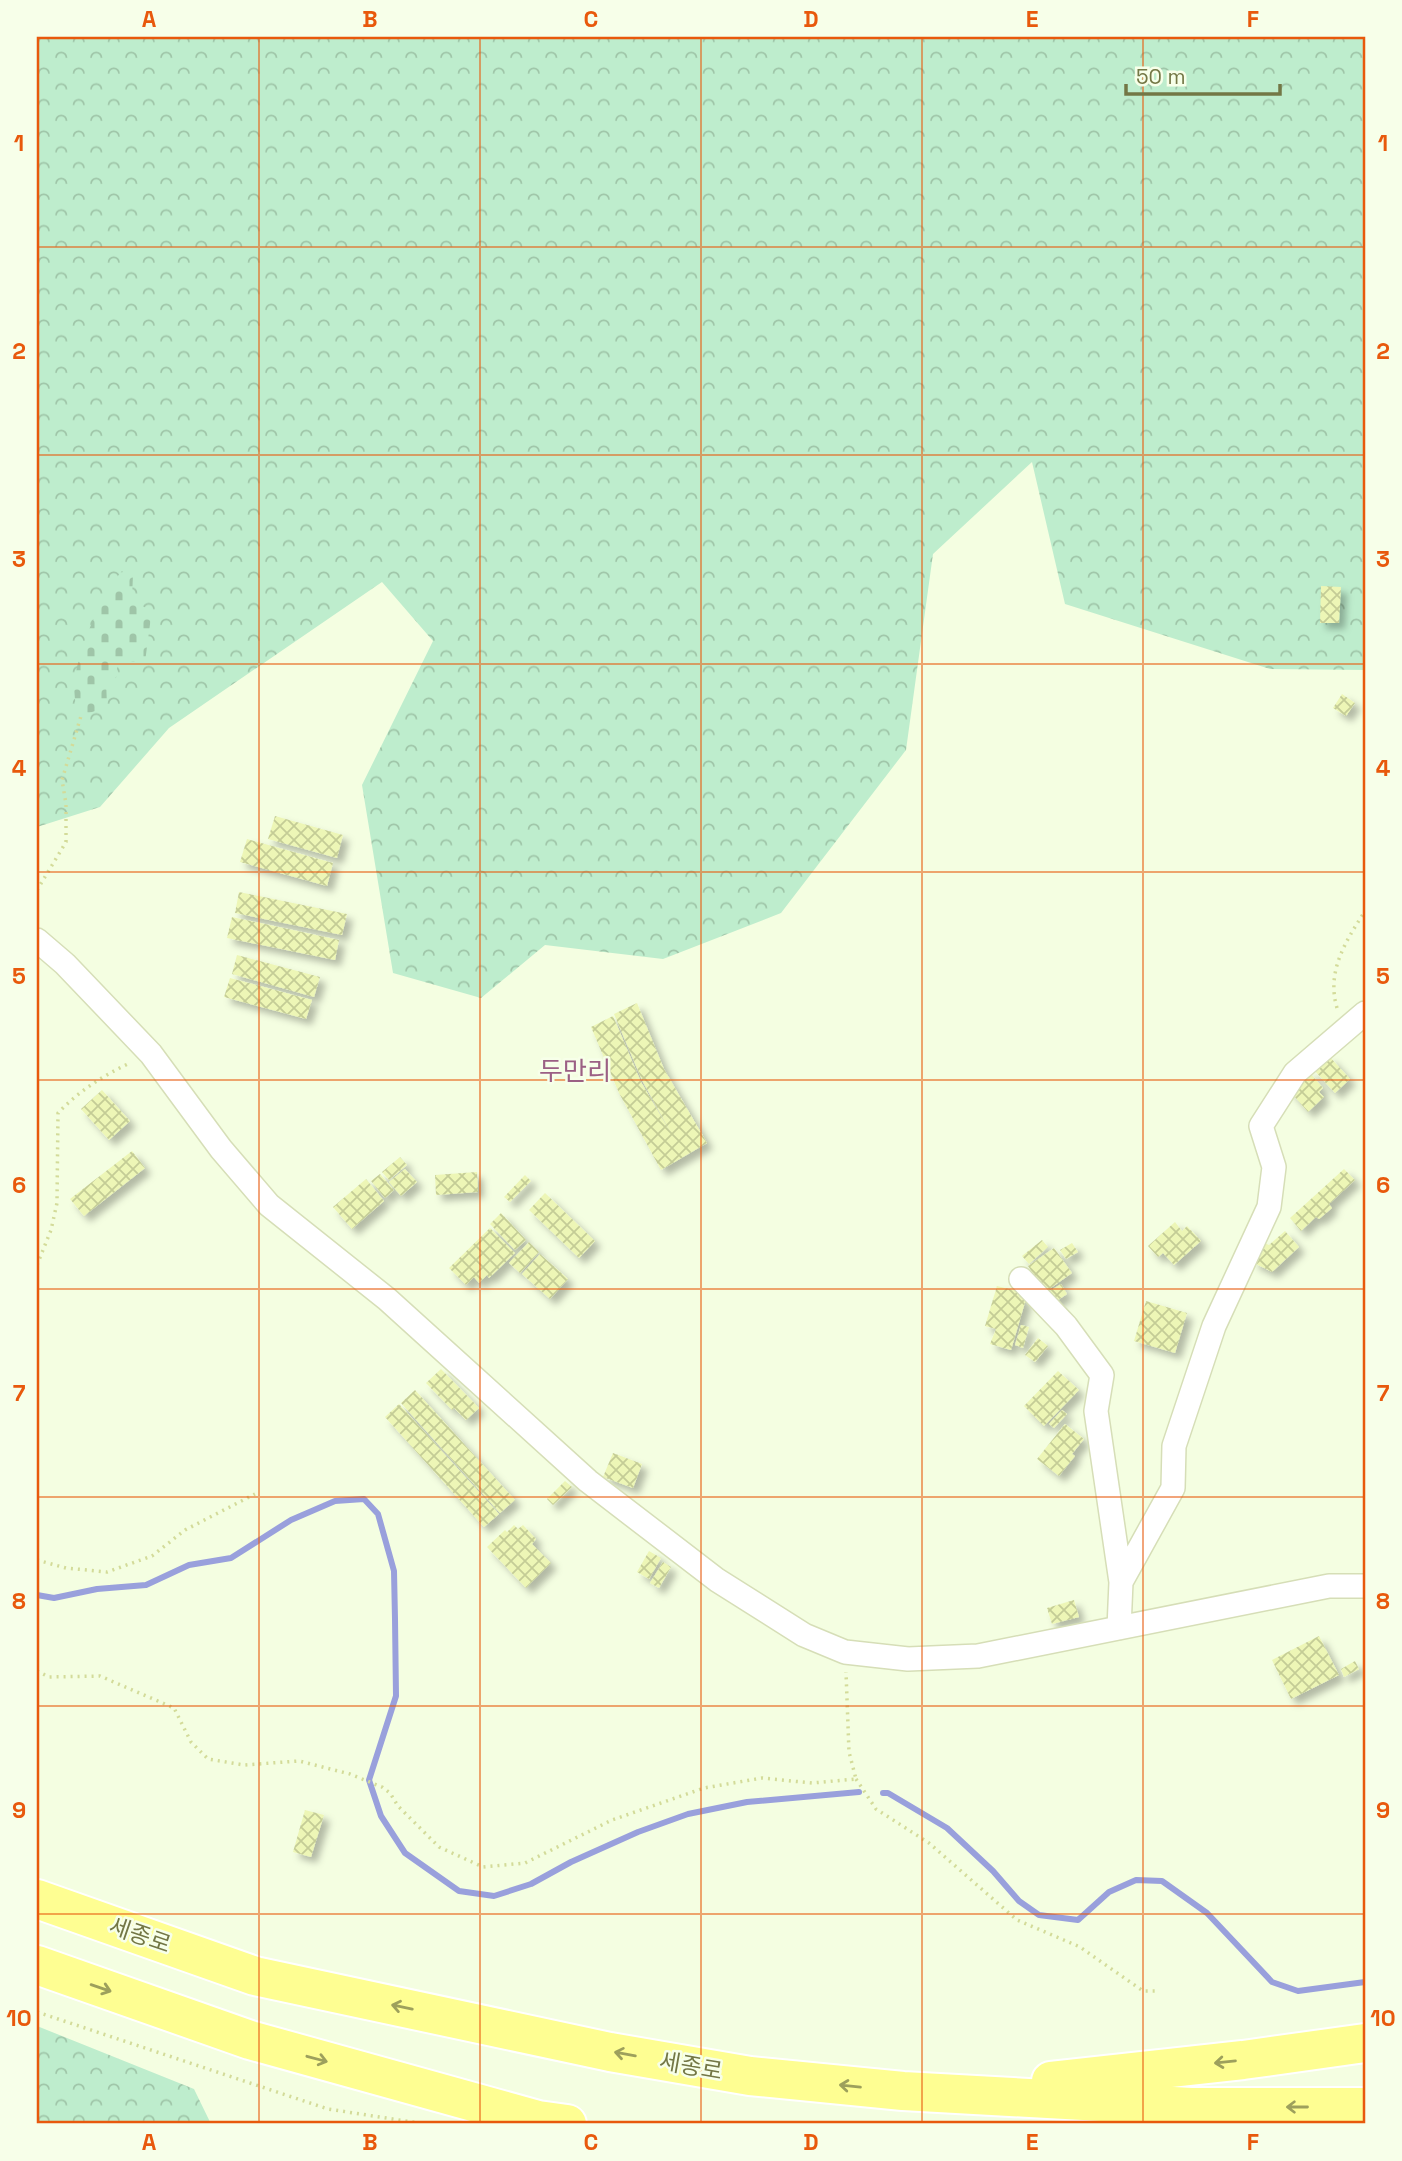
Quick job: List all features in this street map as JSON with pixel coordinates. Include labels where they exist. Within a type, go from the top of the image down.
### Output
[{"type":"highway","name":"세종로","points":[[37,1899],[255,1976],[610,2052],[750,2076],[903,2091],[1191,2107],[1365,2107]]},
{"type":"highway","points":[[37,1965],[250,2040],[538,2120],[567,2124]]},
{"type":"highway","points":[[903,2091],[1042,2082],[1243,2060],[1365,2043]]},
{"type":"street","points":[[37,940],[65,964],[150,1054],[221,1149],[269,1205],[387,1298],[588,1481],[717,1580],[804,1635],[845,1652],[908,1659],[978,1656],[1329,1586],[1365,1586]]},
{"type":"street","points":[[1121,1582],[1173,1488],[1174,1446],[1214,1326],[1269,1207],[1274,1167],[1261,1126],[1294,1073],[1365,1013]]},
{"type":"street","points":[[1021,1279],[1066,1326],[1102,1375],[1096,1411],[1121,1582],[1119,1628]]},
{"type":"path","points":[[37,890],[66,842],[66,804],[62,780],[81,716]]},
{"type":"path","points":[[1344,1030],[1334,997],[1335,967],[1348,938],[1365,911]]},
{"type":"path","points":[[37,1265],[51,1230],[57,1203],[58,1114],[73,1098],[96,1081],[150,1054]]},
{"type":"path","points":[[37,1560],[66,1568],[107,1572],[152,1556],[185,1530],[255,1494]]},
{"type":"path","points":[[845,1652],[849,1752],[856,1779],[876,1809],[929,1843],[1017,1920],[1080,1947],[1143,1991],[1158,1991]]},
{"type":"path","points":[[37,1671],[49,1677],[100,1676],[174,1708],[191,1742],[208,1759],[244,1765],[299,1761],[350,1774],[382,1787],[439,1847],[483,1867],[525,1863],[612,1820],[704,1788],[762,1778],[812,1783],[856,1779]]},
{"type":"path","points":[[37,2012],[328,2109],[403,2123],[425,2124]]},
{"type":"green space","points":[[37,37],[1365,37],[1365,670],[1270,669],[1065,604],[1032,462],[933,554],[906,750],[781,913],[663,959],[545,945],[481,998],[393,973],[362,785],[433,641],[382,582],[169,728],[100,807],[37,827]]},
{"type":"green space","points":[[122,571],[133,575],[132,597],[144,607],[152,609],[145,662],[118,661],[116,678],[106,679],[107,707],[77,717],[74,683],[82,651],[106,593]]},
{"type":"green space","points":[[37,2026],[194,2089],[211,2124],[37,2124]]},
{"type":"building","points":[[1321,586],[1341,587],[1339,623],[1320,623]]},
{"type":"building","points":[[1342,694],[1355,703],[1346,716],[1333,708]]},
{"type":"building","points":[[275,816],[343,835],[337,858],[268,839]]},
{"type":"building","points":[[247,839],[333,863],[327,886],[240,862]]},
{"type":"building","points":[[239,892],[347,914],[342,935],[235,913]]},
{"type":"building","points":[[232,917],[339,940],[335,960],[227,938]]},
{"type":"building","points":[[237,955],[320,977],[314,997],[232,974]]},
{"type":"building","points":[[230,978],[312,1000],[306,1019],[224,997]]},
{"type":"building","points":[[637,1003],[664,1069],[707,1143],[661,1170],[619,1093],[591,1027],[613,1016],[641,1082],[672,1135],[642,1080],[614,1014]]},
{"type":"building","points":[[1329,1056],[1350,1079],[1335,1093],[1314,1070]]},
{"type":"building","points":[[1309,1072],[1323,1088],[1319,1092],[1324,1097],[1308,1112],[1287,1088]]},
{"type":"building","points":[[102,1090],[130,1121],[109,1140],[81,1109]]},
{"type":"building","points":[[132,1151],[145,1168],[84,1216],[70,1199]]},
{"type":"building","points":[[400,1157],[407,1165],[389,1180],[382,1172]]},
{"type":"building","points":[[405,1169],[417,1182],[401,1196],[389,1182]]},
{"type":"building","points":[[1344,1169],[1355,1180],[1329,1204],[1332,1208],[1319,1219],[1316,1217],[1301,1231],[1290,1218]]},
{"type":"building","points":[[477,1172],[478,1192],[436,1195],[435,1175]]},
{"type":"building","points":[[380,1174],[394,1190],[385,1198],[371,1181]]},
{"type":"building","points":[[525,1175],[531,1181],[510,1202],[504,1197]]},
{"type":"building","points":[[366,1179],[384,1201],[352,1229],[333,1207]]},
{"type":"building","points":[[545,1193],[595,1241],[579,1258],[529,1210]]},
{"type":"building","points":[[501,1213],[526,1240],[515,1250],[490,1224]]},
{"type":"building","points":[[1175,1222],[1182,1231],[1187,1226],[1201,1241],[1174,1265],[1163,1253],[1158,1257],[1148,1246]]},
{"type":"building","points":[[490,1228],[515,1253],[489,1278],[487,1275],[479,1283],[474,1277],[466,1285],[449,1268]]},
{"type":"building","points":[[1285,1231],[1299,1247],[1272,1272],[1252,1262],[1262,1242],[1269,1245]]},
{"type":"building","points":[[1042,1240],[1048,1247],[1029,1264],[1022,1256]]},
{"type":"building","points":[[529,1242],[539,1252],[520,1273],[509,1263]]},
{"type":"building","points":[[1072,1243],[1078,1252],[1066,1259],[1060,1250]]},
{"type":"building","points":[[1054,1248],[1072,1273],[1045,1292],[1028,1266]]},
{"type":"building","points":[[540,1254],[568,1279],[550,1299],[522,1274]]},
{"type":"building","points":[[1061,1284],[1067,1294],[1052,1304],[1045,1294]]},
{"type":"building","points":[[997,1286],[1021,1292],[1019,1297],[1026,1299],[1011,1350],[990,1344],[996,1329],[985,1326]]},
{"type":"building","points":[[1146,1301],[1187,1313],[1175,1353],[1134,1341]]},
{"type":"building","points":[[1021,1325],[1029,1327],[1023,1348],[1015,1345]]},
{"type":"building","points":[[1038,1338],[1048,1346],[1035,1362],[1025,1355]]},
{"type":"building","points":[[441,1369],[479,1408],[466,1420],[454,1408],[452,1410],[426,1383]]},
{"type":"building","points":[[1058,1371],[1079,1390],[1044,1426],[1024,1406]]},
{"type":"building","points":[[415,1390],[515,1500],[500,1513],[401,1403]]},
{"type":"building","points":[[399,1404],[499,1514],[484,1527],[385,1417]]},
{"type":"building","points":[[1062,1410],[1067,1414],[1054,1428],[1049,1424]]},
{"type":"building","points":[[1065,1424],[1084,1439],[1059,1476],[1037,1459]]},
{"type":"building","points":[[613,1453],[642,1464],[633,1488],[603,1477]]},
{"type":"building","points":[[565,1481],[572,1487],[553,1505],[547,1499]]},
{"type":"building","points":[[514,1525],[518,1529],[523,1525],[536,1539],[532,1544],[551,1563],[526,1588],[487,1547]]},
{"type":"building","points":[[649,1551],[661,1558],[649,1579],[637,1572]]},
{"type":"building","points":[[663,1562],[671,1567],[659,1588],[650,1583]]},
{"type":"building","points":[[1074,1600],[1079,1617],[1052,1624],[1047,1608]]},
{"type":"building","points":[[1319,1636],[1339,1675],[1291,1699],[1272,1660]]},
{"type":"building","points":[[1355,1661],[1359,1669],[1344,1677],[1341,1669]]},
{"type":"building","points":[[305,1810],[324,1815],[311,1857],[293,1852]]},
{"type":"waterway","points":[[37,1595],[54,1598],[97,1589],[146,1585],[189,1565],[231,1558],[291,1520],[335,1501],[364,1499],[378,1514],[394,1571],[395,1619],[396,1696],[369,1780],[381,1816],[405,1853],[459,1891],[494,1896],[531,1884],[571,1862],[638,1832],[688,1814],[747,1802],[859,1792]]},
{"type":"waterway","points":[[883,1793],[888,1793],[947,1828],[993,1871],[1019,1901],[1039,1915],[1078,1920],[1109,1892],[1136,1880],[1162,1881],[1207,1913],[1272,1982],[1298,1991],[1365,1982]]},
{"type":"district","name":"두만리","points":[[575,1071]]}]
